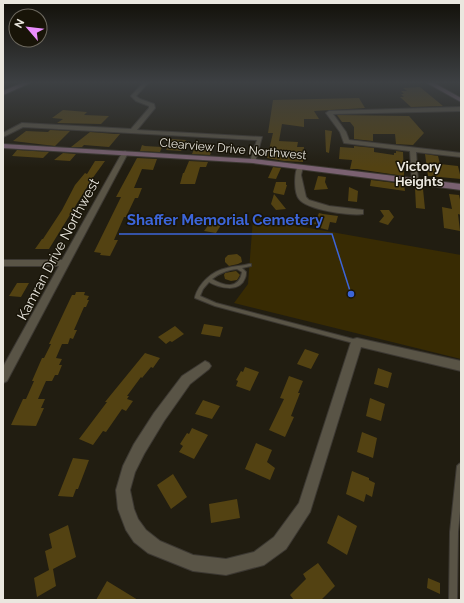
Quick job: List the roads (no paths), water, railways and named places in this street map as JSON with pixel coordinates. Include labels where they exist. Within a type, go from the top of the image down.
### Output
[{"type":"street","points":[[133,131],[149,111]]},
{"type":"street","points":[[390,111],[329,113],[343,132],[346,142],[461,155]]},
{"type":"street","points":[[3,135],[22,126],[260,138],[253,161]]},
{"type":"street","name":"Clearview Drive Northwest","points":[[3,146],[253,161],[461,187]]},
{"type":"street","points":[[413,150],[416,181]]},
{"type":"street","name":"Kamran Drive Northwest","points":[[3,378],[125,153]]},
{"type":"street","points":[[300,166],[298,175],[302,198],[304,200],[316,206],[360,212]]},
{"type":"street","points":[[3,263],[65,264]]},
{"type":"street","points":[[206,366],[186,380],[159,418],[136,454],[128,471],[123,490],[126,509],[132,524],[140,536],[154,547],[193,563],[226,566],[258,559],[280,543],[305,506],[356,342],[461,366]]},
{"type":"lane","points":[[249,265],[222,270],[198,291],[197,297],[202,300],[356,342]]},
{"type":"lane","points":[[209,280],[216,285],[224,287],[240,283],[244,277],[244,272],[239,268]]},
{"type":"lane","points":[[453,600],[454,532],[461,466]]},
{"type":"place","name":"Shaffer Memorial Cemetery","points":[[351,294]]},
{"type":"district","name":"Victory Heights","points":[[419,174]]}]
